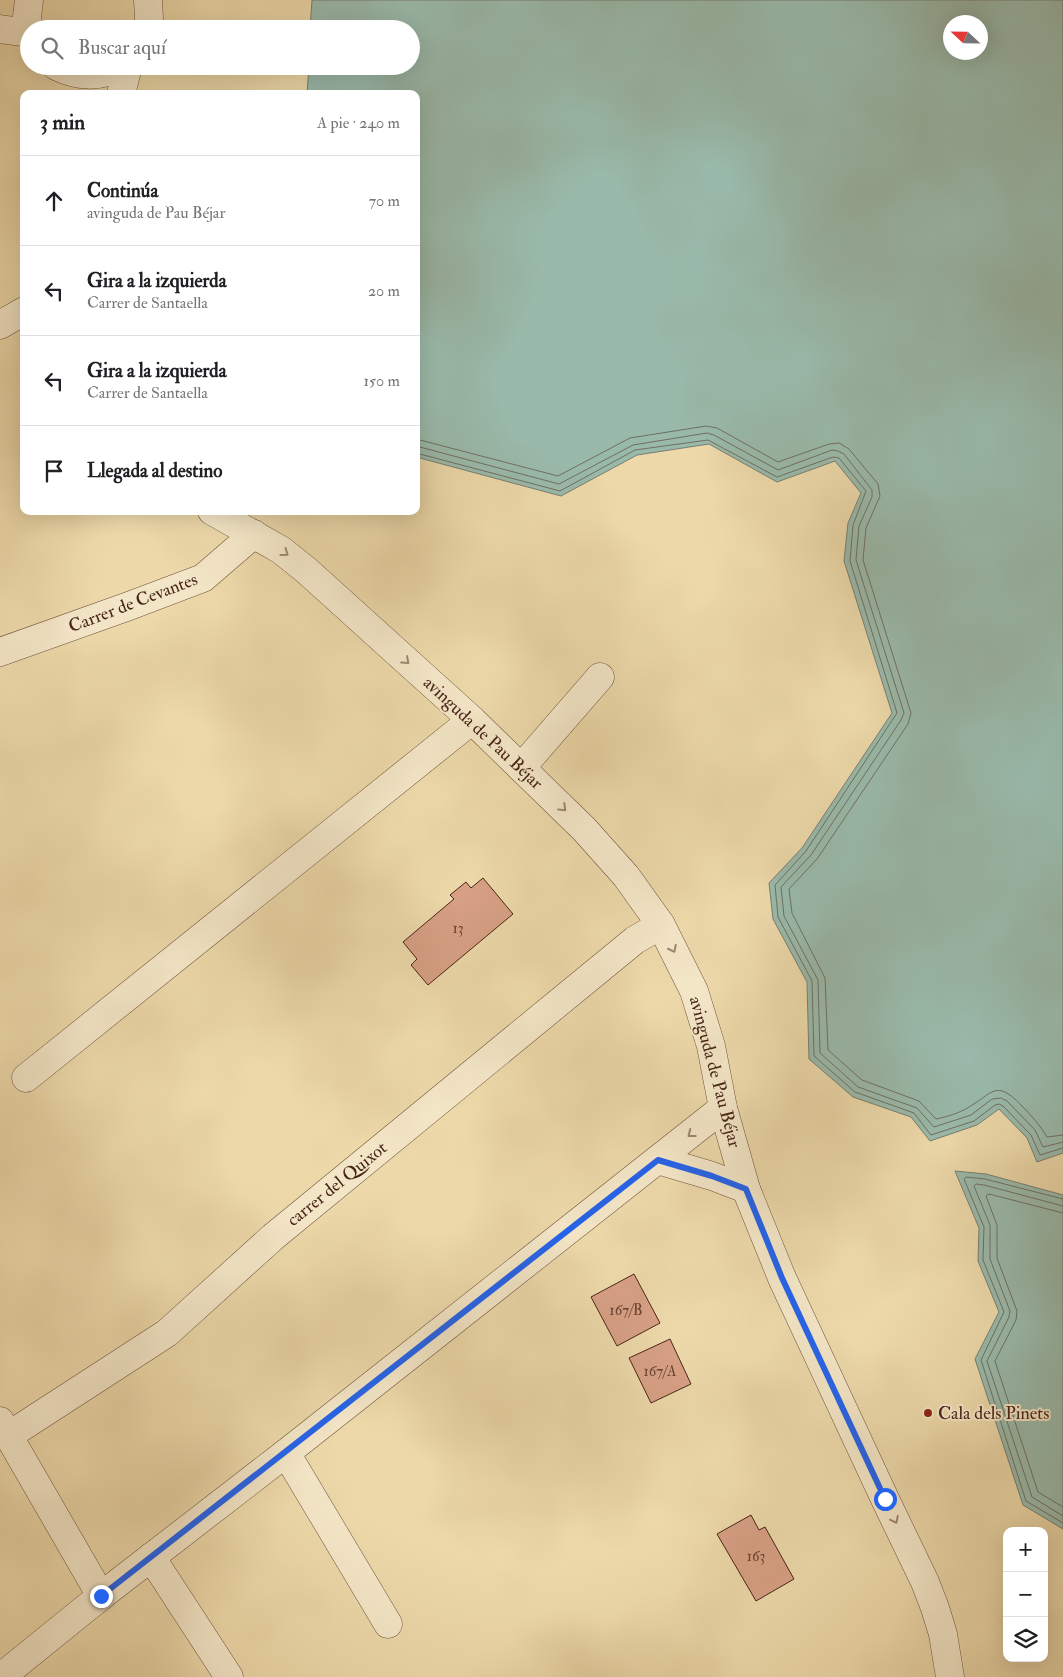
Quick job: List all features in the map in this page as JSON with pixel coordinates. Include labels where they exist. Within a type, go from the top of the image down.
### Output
[{"type":"street","points":[[28,20],[29,0]]},
{"type":"street","points":[[0,29],[20,32]]},
{"type":"street","points":[[61,75],[67,90]]},
{"type":"street","points":[[122,90],[126,75]]},
{"type":"street","points":[[0,325],[20,313]]},
{"type":"street","name":"avinguda de Pau Béjar","points":[[219,515],[281,550],[306,570],[472,720],[584,829],[620,869],[661,926],[694,991],[711,1046],[724,1108],[746,1189],[782,1278],[925,1582],[943,1634],[950,1677]]},
{"type":"street","name":"Carrer de Cevantes","points":[[0,652],[203,578],[254,534]]},
{"type":"street","points":[[521,768],[600,677]]},
{"type":"street","points":[[26,1078],[472,720]]},
{"type":"street","name":"carrer del Quixot","points":[[4,1428],[167,1333],[296,1218],[635,940],[661,926]]},
{"type":"street","points":[[1,1675],[724,1108]]},
{"type":"street","points":[[658,1160],[712,1176],[746,1189]]},
{"type":"street","points":[[4,1428],[101,1596]]},
{"type":"street","points":[[286,1453],[388,1624]]},
{"type":"street","points":[[152,1557],[229,1677]]},
{"type":"water","points":[[312,0],[1063,0],[1063,1153],[1037,1162],[1027,1138],[999,1109],[977,1125],[930,1141],[911,1117],[853,1097],[809,1059],[807,982],[773,919],[769,883],[802,848],[892,713],[844,561],[848,523],[861,493],[835,461],[777,482],[709,444],[637,455],[561,496],[420,458],[420,90],[307,90],[308,75],[420,75],[420,20],[311,20]]},
{"type":"water","points":[[955,1171],[986,1174],[1063,1195],[1063,1529],[1023,1505],[975,1359],[999,1312],[978,1261],[979,1228]]},
{"type":"building","points":[[483,878],[513,914],[428,985],[411,965],[417,959],[403,942],[454,899],[450,895],[466,882],[471,888]]},
{"type":"building","points":[[634,1274],[660,1323],[617,1346],[591,1297]]},
{"type":"building","points":[[670,1339],[691,1384],[651,1403],[629,1358]]},
{"type":"building","points":[[751,1515],[759,1530],[765,1527],[794,1579],[756,1601],[717,1534]]},
{"type":"place","name":"Cala dels Pinets","points":[[928,1413]]},
{"type":"route","points":[[101,1596],[658,1160],[712,1176],[746,1189],[782,1278],[885,1499]]}]
